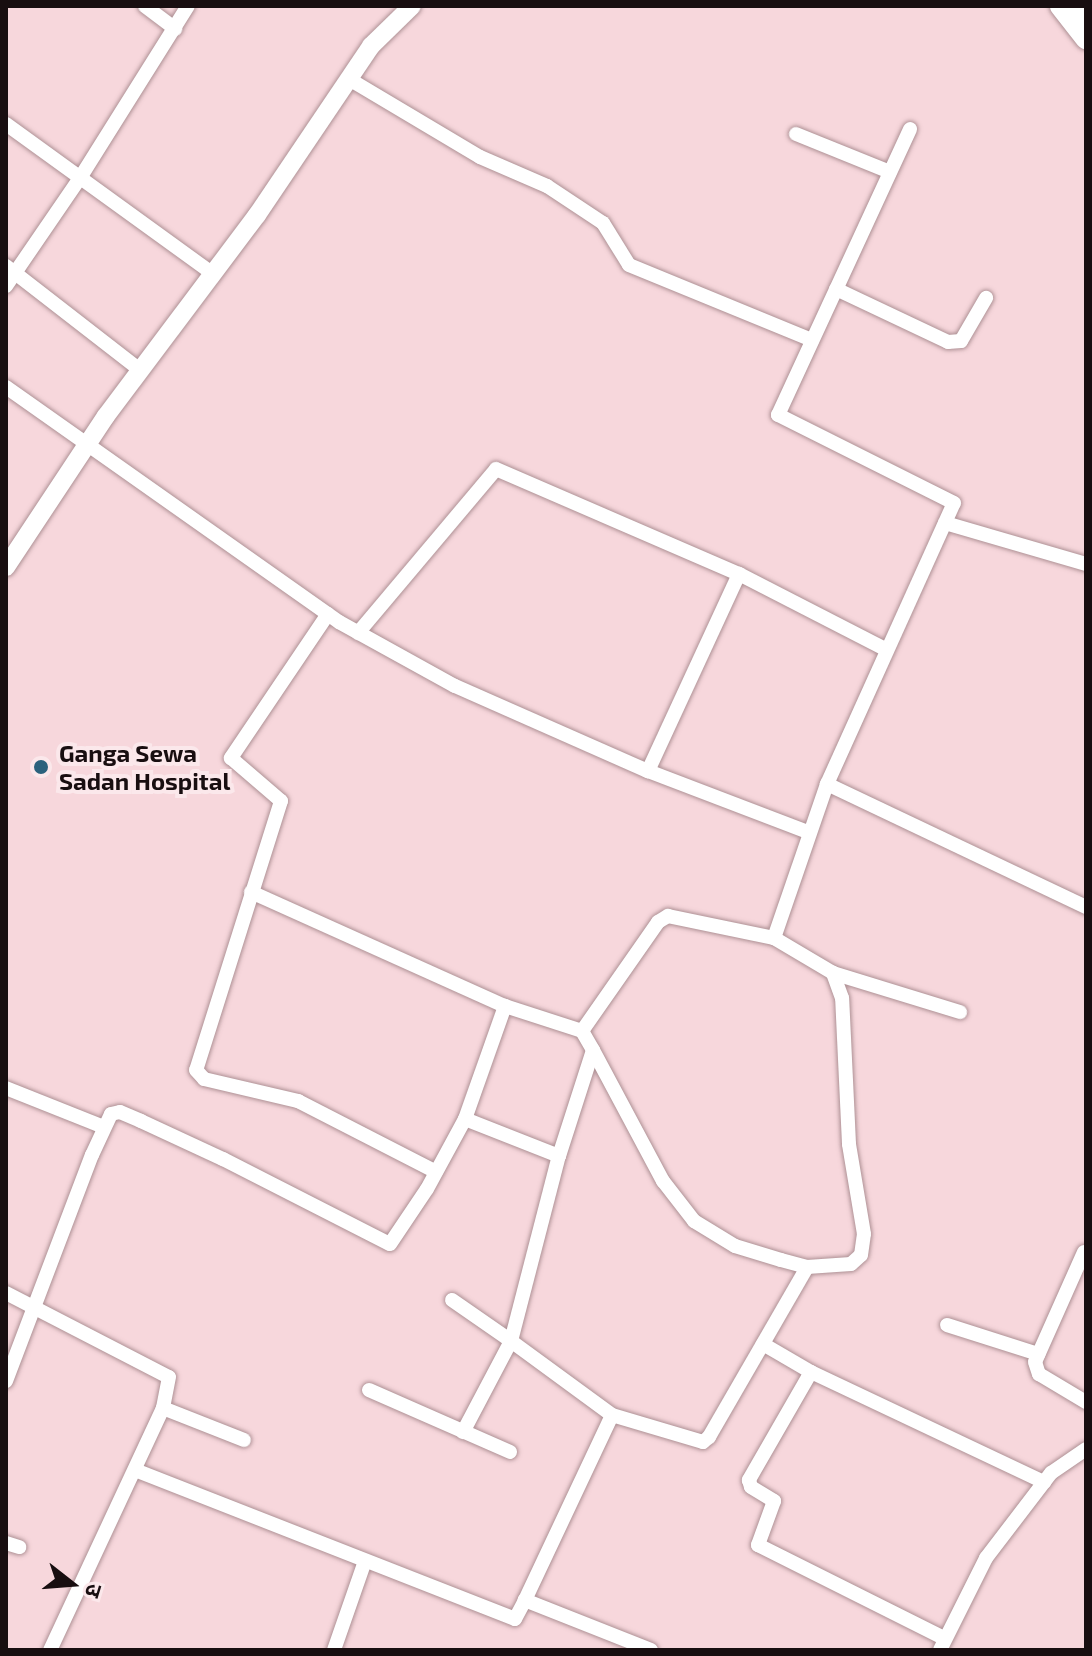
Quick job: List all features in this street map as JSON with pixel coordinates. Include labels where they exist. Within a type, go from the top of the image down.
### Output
[{"type":"highway","points":[[1061,6],[1086,38]]},
{"type":"highway","points":[[1082,6],[1086,11]]},
{"type":"street","points":[[145,6],[175,29]]},
{"type":"street","points":[[140,370],[9,275],[80,178],[188,6]]},
{"type":"street","points":[[6,567],[87,444],[213,274],[371,46],[412,6]]},
{"type":"street","points":[[349,79],[480,157],[547,186],[603,223],[629,265],[812,340]]},
{"type":"street","points":[[6,124],[213,274]]},
{"type":"street","points":[[774,938],[827,784],[954,503],[778,415],[910,129]]},
{"type":"street","points":[[796,134],[890,172]]},
{"type":"street","points":[[836,289],[948,342],[961,341],[986,298]]},
{"type":"street","points":[[6,387],[358,633],[455,686],[648,771],[808,832]]},
{"type":"street","points":[[358,633],[496,469],[739,574],[887,650]]},
{"type":"street","points":[[945,523],[1086,564]]},
{"type":"street","points":[[648,771],[739,574]]},
{"type":"street","points":[[328,614],[231,758],[281,801],[198,1061],[198,1075],[298,1101],[436,1172]]},
{"type":"street","points":[[827,784],[1086,907]]},
{"type":"street","points":[[251,892],[505,1006],[582,1031],[663,1181],[694,1221],[735,1246],[807,1267],[851,1264],[864,1245],[849,1144],[842,998],[833,973]]},
{"type":"street","points":[[582,1031],[658,922],[668,916],[774,938],[833,973],[960,1012]]},
{"type":"street","points":[[6,1381],[104,1127],[115,1112],[141,1121],[390,1244],[436,1172],[465,1119],[505,1006]]},
{"type":"street","points":[[463,1432],[511,1341],[559,1156],[593,1050]]},
{"type":"street","points":[[6,1088],[104,1127]]},
{"type":"street","points":[[465,1119],[559,1156]]},
{"type":"street","points":[[1084,1252],[1035,1362],[1039,1374],[1086,1402]]},
{"type":"street","points":[[452,1300],[612,1415],[703,1442],[709,1437],[807,1267]]},
{"type":"street","points":[[6,1293],[169,1377],[163,1408],[50,1650]]},
{"type":"street","points":[[947,1325],[1038,1354]]},
{"type":"street","points":[[763,1344],[811,1372],[1044,1482]]},
{"type":"street","points":[[811,1372],[749,1480],[751,1487],[774,1501],[758,1545],[942,1644],[986,1558],[1051,1473],[1086,1450]]},
{"type":"street","points":[[369,1390],[510,1452]]},
{"type":"street","points":[[163,1408],[244,1440]]},
{"type":"street","points":[[135,1470],[515,1619],[612,1415]]},
{"type":"street","points":[[334,1650],[365,1561]]},
{"type":"street","points":[[525,1600],[651,1650]]},
{"type":"place","name":"Ganga Sewa Sadan Hospital","points":[[41,767]]}]
